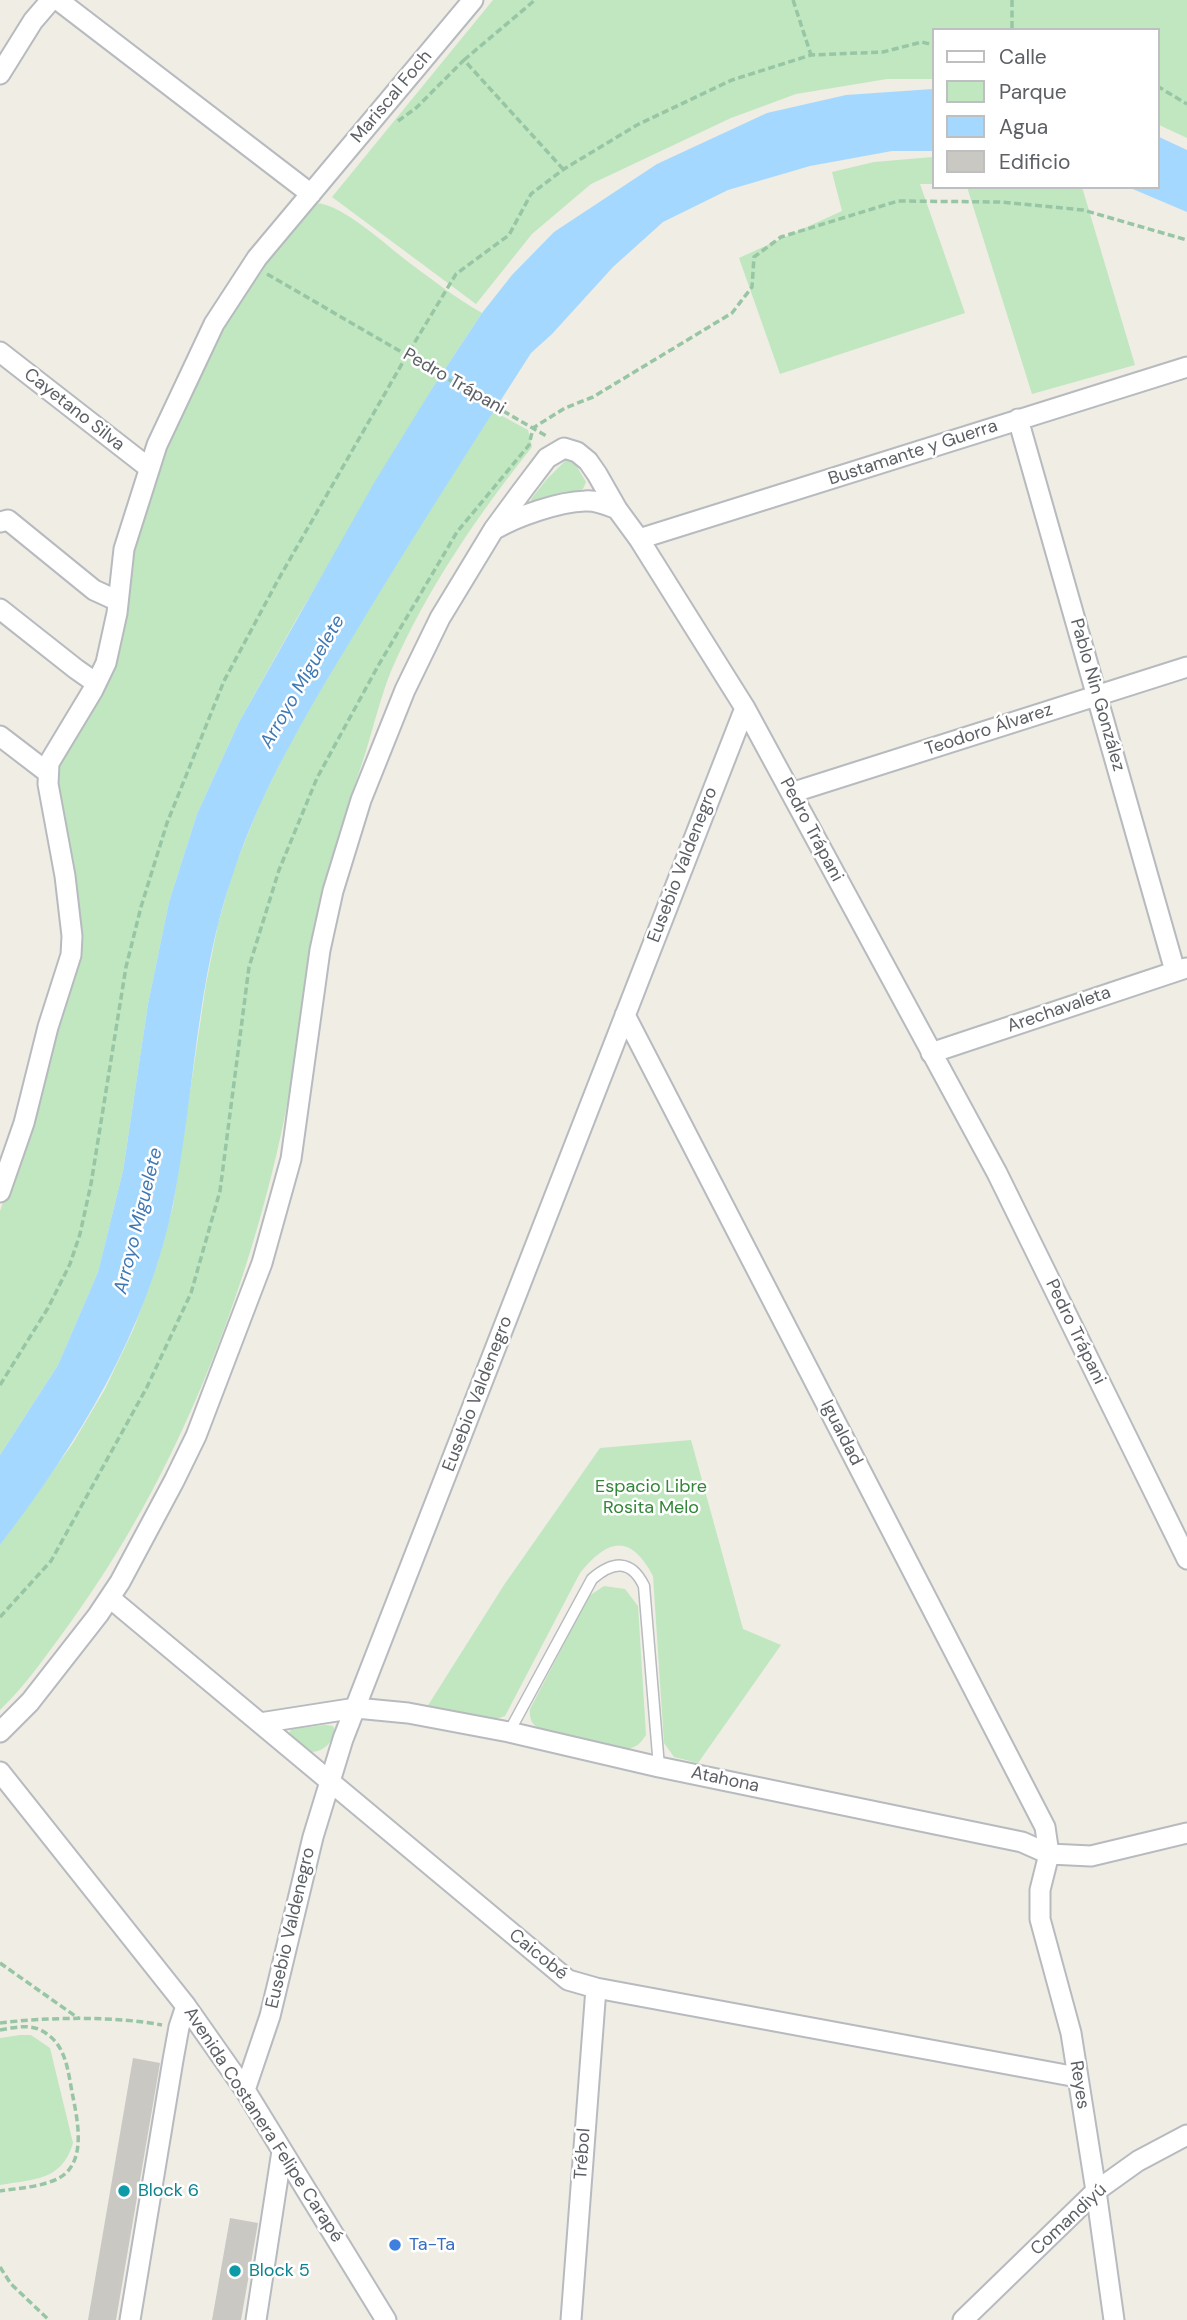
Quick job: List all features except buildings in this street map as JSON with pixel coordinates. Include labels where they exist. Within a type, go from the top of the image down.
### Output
[{"type":"street","points":[[0,74],[33,21],[51,0]]},
{"type":"street","points":[[58,0],[311,194]]},
{"type":"street","name":"Mariscal Foch","points":[[47,772],[49,763],[96,683],[110,647],[124,549],[149,468],[214,324],[252,266],[473,0]]},
{"type":"street","name":"Cayetano Silva","points":[[0,352],[149,468]]},
{"type":"street","name":"Bustamante y Guerra","points":[[639,539],[1187,367]]},
{"type":"street","name":"Pablo Nin González","points":[[1018,419],[1097,695],[1181,969]]},
{"type":"street","points":[[0,1732],[30,1702],[110,1598],[196,1436],[262,1263],[290,1158],[327,917],[361,800],[405,690],[440,618],[494,530],[547,458],[564,448]]},
{"type":"street","name":"Pedro Trápani","points":[[564,448],[577,452],[588,461],[745,708],[997,1174],[1186,1556]]},
{"type":"street","points":[[494,530],[507,522],[536,512],[587,500],[617,509]]},
{"type":"street","points":[[0,522],[9,520],[94,590],[118,601]]},
{"type":"street","points":[[0,609],[96,683]]},
{"type":"street","name":"Teodoro Álvarez","points":[[790,793],[1187,667]]},
{"type":"street","name":"Eusebio Valdenegro","points":[[245,2090],[270,2016],[313,1837],[343,1739],[745,708]]},
{"type":"street","points":[[0,736],[47,772],[71,927],[71,955],[48,1027],[24,1124],[0,1192]]},
{"type":"street","name":"Arechavaleta","points":[[931,1053],[1181,969]]},
{"type":"street","name":"Igualdad","points":[[625,1015],[1045,1827],[1049,1854]]},
{"type":"street","name":"Caicobé","points":[[110,1598],[568,1980],[596,1988],[1077,2077]]},
{"type":"street","name":"Atahona","points":[[260,1723],[356,1708],[408,1713],[509,1732],[1022,1842],[1049,1854],[1091,1856],[1187,1833]]},
{"type":"street","name":"Avenida Costanera Felipe Carapé","points":[[0,1772],[186,2006],[245,2090],[383,2318]]},
{"type":"street","name":"Reyes","points":[[1049,1854],[1040,1891],[1040,1919],[1071,2033],[1097,2191],[1114,2320]]},
{"type":"street","name":"Trébol","points":[[571,2320],[596,1988]]},
{"type":"street","points":[[130,2320],[179,2027],[186,2006]]},
{"type":"street","name":"Comandiyú","points":[[963,2320],[1097,2191],[1138,2161],[1187,2135]]},
{"type":"street","points":[[256,2320],[282,2151]]},
{"type":"lane","points":[[509,1732],[592,1578],[611,1566],[630,1567],[644,1586],[659,1766]]},
{"type":"path","points":[[396,123],[416,108],[464,60],[535,0]]},
{"type":"path","points":[[793,0],[811,55]]},
{"type":"path","points":[[1012,0],[1012,28]]},
{"type":"path","points":[[0,1385],[48,1308],[70,1264],[80,1234],[91,1184],[126,967],[141,907],[167,823],[224,681],[278,580],[456,274],[509,235],[531,194],[563,169],[637,125],[732,80],[811,55],[883,52],[922,42],[932,45]]},
{"type":"path","points":[[464,60],[563,169]]},
{"type":"path","points":[[1159,87],[1187,104]]},
{"type":"path","points":[[0,1617],[51,1561],[147,1387],[191,1293],[220,1191],[249,967],[279,870],[317,778],[378,666],[457,532],[529,445],[533,428],[565,408],[593,397],[732,313],[752,287],[754,257],[781,237],[898,201],[1001,202],[1083,210],[1187,240]]},
{"type":"path","name":"Pedro Trápani","points":[[252,266],[525,422],[564,448]]},
{"type":"path","points":[[0,1963],[80,2020]]},
{"type":"path","points":[[0,2023],[145,2021],[179,2027]]},
{"type":"path","points":[[0,2030],[33,2027],[47,2033],[57,2044],[65,2058],[78,2127],[75,2159],[60,2178],[0,2191]]},
{"type":"path","points":[[0,2267],[11,2284],[49,2320]]},
{"type":"green space","points":[[493,0],[1187,0],[1187,138],[1159,125],[1159,28],[932,28],[932,79],[887,79],[796,94],[731,118],[591,184],[532,234],[476,304],[332,197]]},
{"type":"green space","points":[[932,157],[932,184],[920,184],[965,313],[780,374],[739,258],[842,211],[832,172],[874,162]]},
{"type":"green space","points":[[968,189],[1083,189],[1135,365],[1032,394]]},
{"type":"green space","points":[[316,203],[327,205],[352,218],[437,283],[482,313],[433,387],[296,620],[239,722],[197,814],[169,902],[148,1004],[123,1171],[98,1272],[58,1365],[0,1455],[0,1211],[31,1124],[76,955],[56,773],[62,756],[105,678],[133,553],[155,475],[182,410],[213,347],[243,297],[264,265]]},
{"type":"green space","points":[[493,411],[528,430],[532,447],[454,554],[420,611],[387,681],[323,897],[310,957],[283,1125],[268,1190],[227,1321],[174,1448],[142,1509],[108,1567],[70,1623],[28,1679],[0,1710],[0,1545],[73,1443],[105,1389],[134,1328],[157,1264],[173,1206],[206,984],[218,924],[233,871],[260,804],[294,735],[405,548]]},
{"type":"green space","points":[[567,459],[574,462],[586,482],[583,489],[532,503],[531,499]]},
{"type":"green space","name":"Espacio Libre Rosita Melo","points":[[691,1440],[743,1629],[781,1645],[698,1763],[674,1757],[664,1743],[653,1576],[636,1553],[627,1547],[609,1548],[580,1573],[505,1716],[494,1720],[427,1707],[504,1585],[600,1448]]},
{"type":"green space","points":[[604,1586],[625,1589],[638,1606],[646,1735],[638,1745],[627,1749],[541,1730],[533,1724],[530,1716],[530,1709],[589,1596]]},
{"type":"green space","points":[[333,1726],[335,1731],[327,1746],[317,1751],[312,1752],[289,1734],[291,1729]]},
{"type":"green space","points":[[31,2035],[50,2048],[73,2143],[62,2165],[54,2171],[35,2179],[0,2185],[0,2038]]},
{"type":"water","name":"Arroyo Miguelete","points":[[932,89],[932,151],[892,151],[810,166],[728,190],[663,222],[613,267],[531,353],[334,668],[271,781],[245,840],[221,911],[204,994],[173,1204],[146,1297],[106,1384],[82,1426],[0,1545],[0,1455],[58,1365],[98,1272],[123,1171],[148,1004],[169,902],[197,814],[239,722],[374,483],[482,313],[512,275],[554,232],[657,164],[767,113],[846,95]]},
{"type":"water","points":[[1159,137],[1187,150],[1187,212],[1133,189],[1159,189]]},
{"type":"place","name":"Block 6","points":[[124,2191]]},
{"type":"place","name":"Ta-Ta","points":[[395,2245]]},
{"type":"place","name":"Block 5","points":[[235,2271]]}]
